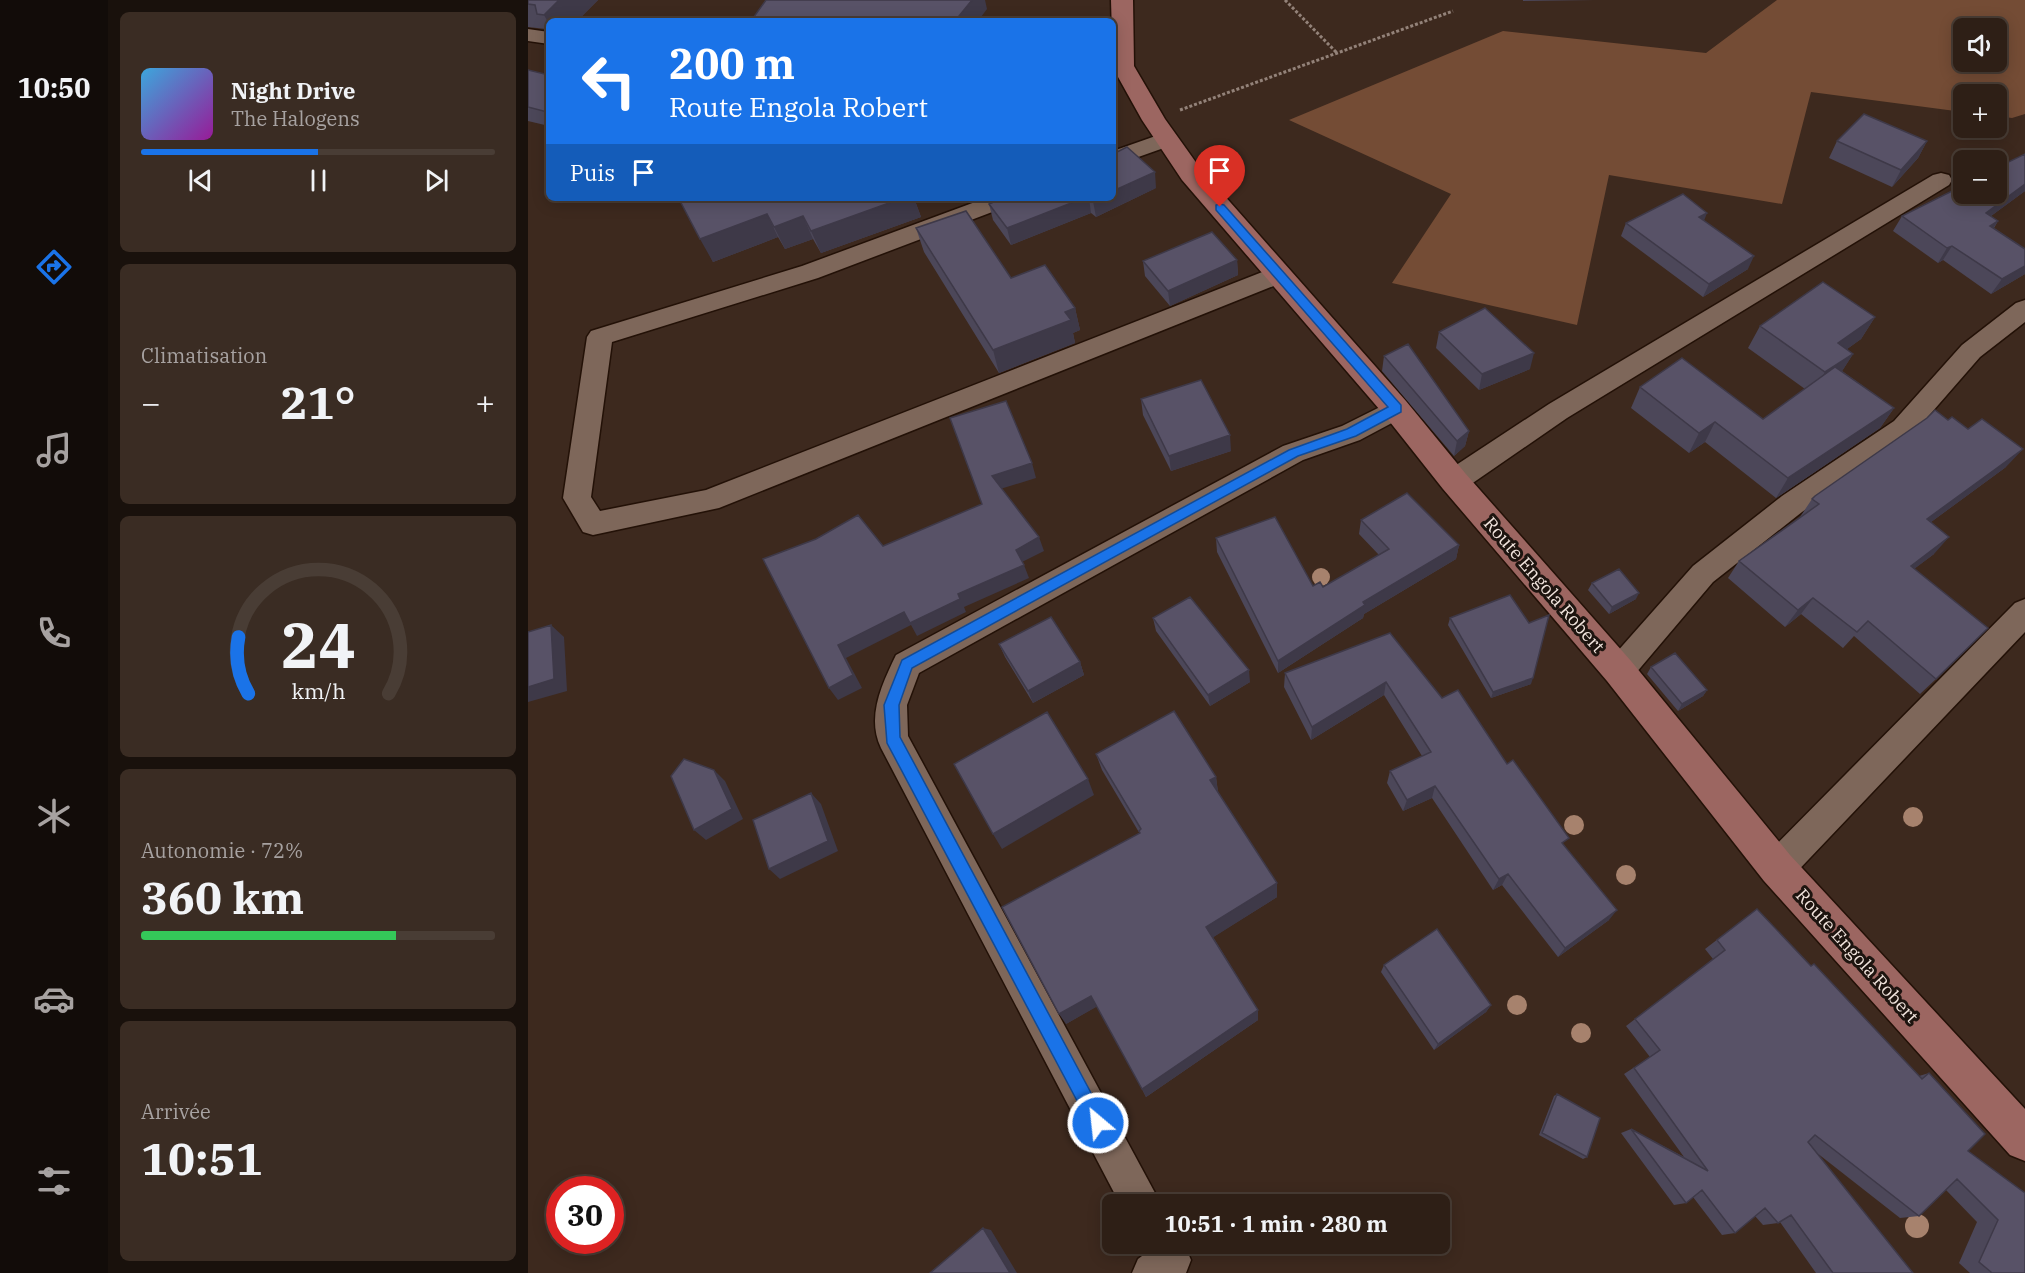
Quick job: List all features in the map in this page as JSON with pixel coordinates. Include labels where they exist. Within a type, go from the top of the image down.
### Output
[{"type":"street","name":"Route Engola Robert","points":[[1122,0],[1118,66],[1191,174],[1396,409],[1454,481],[1619,671],[1777,868],[2025,1140]]},
{"type":"street","points":[[528,35],[546,38]]},
{"type":"street","points":[[1116,157],[1160,129]]},
{"type":"street","points":[[1454,481],[1558,411],[1941,180]]},
{"type":"street","points":[[1000,201],[810,272],[600,337],[577,498],[593,524],[709,500],[1278,274]]},
{"type":"street","points":[[1619,671],[1703,574],[1792,504],[1903,428],[1971,351],[2025,309]]},
{"type":"street","points":[[1136,1194],[892,738],[891,705],[907,664],[1293,453],[1351,433],[1396,409]]},
{"type":"street","points":[[1777,868],[2025,612]]},
{"type":"street","points":[[1152,1273],[1171,1260],[1168,1254]]},
{"type":"path","points":[[1285,0],[1338,53]]},
{"type":"path","points":[[1160,129],[1338,53],[1453,11]]},
{"type":"shaded area","points":[[1777,0],[2025,0],[2025,114],[2007,117],[2007,84],[1953,84],[1953,111],[1811,92],[1782,204],[1609,175],[1577,325],[1392,283],[1451,194],[1289,120],[1503,31],[1706,53]]},
{"type":"building","points":[[528,0],[559,0],[544,15],[537,14],[535,5],[528,4]]},
{"type":"building","points":[[766,0],[972,0],[957,18],[753,18]]},
{"type":"building","points":[[528,70],[546,74],[546,112],[528,107]]},
{"type":"building","points":[[1864,114],[1927,141],[1901,170],[1837,141]]},
{"type":"building","points":[[1127,147],[1155,172],[1116,190],[1116,152]]},
{"type":"building","points":[[2025,154],[2025,184],[2007,197],[2007,163]]},
{"type":"building","points":[[1953,190],[1953,204],[1998,204],[1986,213],[1998,221],[1990,226],[2025,249],[2025,266],[2002,279],[1952,246],[1947,248],[1902,216]]},
{"type":"building","points":[[1683,194],[1707,213],[1699,217],[1754,256],[1709,284],[1626,223]]},
{"type":"building","points":[[680,201],[895,201],[811,231],[803,216],[774,227],[767,214],[700,239]]},
{"type":"building","points":[[996,201],[1076,201],[1007,228],[989,204]]},
{"type":"building","points":[[966,211],[1011,278],[1045,265],[1075,308],[1065,312],[1071,320],[993,350],[916,228]]},
{"type":"building","points":[[1212,232],[1237,260],[1168,291],[1143,261]]},
{"type":"building","points":[[1823,282],[1875,317],[1838,343],[1853,354],[1825,372],[1760,326]]},
{"type":"building","points":[[1485,308],[1534,353],[1482,374],[1439,332]]},
{"type":"building","points":[[1408,344],[1469,431],[1457,441],[1384,356]]},
{"type":"building","points":[[1682,358],[1763,419],[1835,367],[1894,408],[1788,478],[1715,422],[1699,433],[1640,387]]},
{"type":"building","points":[[1201,380],[1230,435],[1169,456],[1141,399]]},
{"type":"building","points":[[1006,401],[1032,463],[992,476],[1039,537],[1016,550],[1024,565],[958,594],[960,599],[910,623],[904,612],[838,645],[853,675],[829,688],[763,559],[816,539],[858,515],[883,546],[982,504],[950,418]]},
{"type":"building","points":[[1935,410],[1948,420],[1952,417],[1968,429],[1982,419],[2023,449],[1927,519],[1949,537],[1911,566],[1988,628],[1936,679],[1868,621],[1857,632],[1813,598],[1798,610],[1739,561],[1819,504],[1812,499],[1815,496],[1927,418]]},
{"type":"building","points":[[1407,493],[1459,545],[1363,602],[1365,605],[1278,661],[1216,538],[1275,517],[1313,586],[1320,582],[1323,587],[1389,549],[1361,520]]},
{"type":"building","points":[[1619,569],[1639,593],[1612,607],[1592,583]]},
{"type":"building","points":[[1510,595],[1529,623],[1549,615],[1533,678],[1493,692],[1450,618]]},
{"type":"building","points":[[1190,597],[1249,670],[1208,695],[1153,618]]},
{"type":"building","points":[[1051,617],[1080,662],[1028,691],[999,644]]},
{"type":"building","points":[[551,625],[554,679],[528,687],[528,632]]},
{"type":"building","points":[[1390,633],[1442,698],[1458,690],[1507,764],[1513,760],[1569,838],[1562,843],[1617,910],[1565,948],[1508,874],[1499,879],[1435,786],[1407,800],[1390,771],[1431,752],[1386,682],[1312,727],[1285,673]]},
{"type":"building","points":[[1675,653],[1707,690],[1682,704],[1651,667]]},
{"type":"building","points":[[1174,711],[1216,777],[1210,780],[1277,883],[1206,927],[1258,1010],[1142,1089],[1091,996],[1059,1014],[1002,907],[1140,833],[1141,829],[1096,754]]},
{"type":"building","points":[[1047,712],[1088,779],[993,834],[954,764]]},
{"type":"building","points":[[684,759],[714,770],[732,809],[694,830],[671,776]]},
{"type":"building","points":[[811,793],[828,841],[769,869],[753,820]]},
{"type":"building","points":[[1757,909],[1811,966],[1814,964],[1922,1079],[1929,1073],[1985,1134],[1968,1151],[2025,1193],[2025,1273],[1991,1273],[1979,1262],[1998,1220],[1957,1179],[1919,1216],[1815,1135],[1808,1142],[1913,1273],[1833,1273],[1791,1215],[1778,1223],[1765,1208],[1735,1233],[1702,1190],[1686,1203],[1631,1129],[1708,1171],[1634,1068],[1660,1050],[1635,1019],[1725,950],[1717,940]]},
{"type":"building","points":[[1437,929],[1491,1005],[1438,1044],[1384,965]]},
{"type":"building","points":[[1557,1094],[1600,1118],[1587,1157],[1542,1133]]},
{"type":"building","points":[[983,1228],[1010,1273],[930,1273]]},
{"type":"route","points":[[1098,1123],[892,738],[891,705],[907,664],[1293,453],[1351,433],[1396,409],[1220,207]]}]
